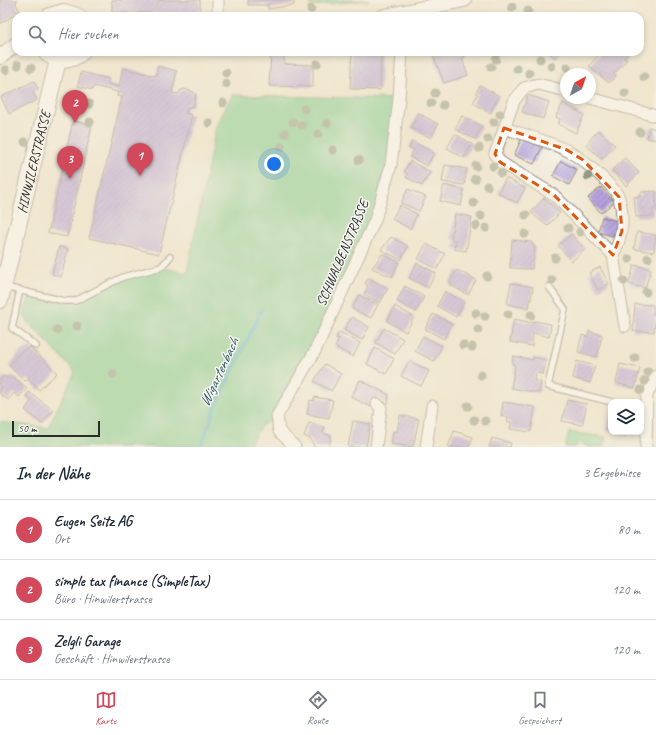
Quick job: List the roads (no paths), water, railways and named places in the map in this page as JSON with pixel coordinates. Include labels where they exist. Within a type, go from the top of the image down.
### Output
[{"type":"main road","points":[[63,12],[74,10]]},
{"type":"main road","points":[[52,56],[71,59],[76,56]]},
{"type":"main road","name":"HINWILERSTRASSE","points":[[2,293],[52,56]]},
{"type":"street","points":[[218,0],[218,12]]},
{"type":"street","points":[[408,12],[464,0]]},
{"type":"street","points":[[0,57],[12,47]]},
{"type":"street","name":"SCHWALBENSTRASSE","points":[[295,447],[279,431],[277,416],[315,351],[375,220],[391,165],[399,99],[402,56]]},
{"type":"street","points":[[560,90],[538,84],[524,88],[514,101],[494,154],[500,162],[554,195],[612,255]]},
{"type":"street","points":[[596,100],[656,116]]},
{"type":"street","points":[[504,128],[567,150],[582,160],[609,185],[619,197],[622,231],[612,255],[625,326]]},
{"type":"street","points":[[646,447],[644,410],[647,395],[656,376]]},
{"type":"street","points":[[376,447],[381,408],[377,404]]},
{"type":"street","points":[[426,447],[432,406]]},
{"type":"lane","name":"HINWILERSTRASSE","points":[[2,293],[20,290],[64,301],[75,300],[123,278],[161,267],[170,257]]},
{"type":"lane","points":[[549,288],[565,309],[548,386],[608,401]]},
{"type":"lane","points":[[20,290],[12,328],[36,346]]},
{"type":"waterway","name":"Wigartenbach","points":[[201,447],[216,405],[262,309]]},
{"type":"place","name":"simple tax finance (SimpleTax)","points":[[75,123]]},
{"type":"place","name":"Eugen Seitz AG","points":[[140,176]]},
{"type":"place","name":"Zelgli Garage","points":[[70,179]]}]
